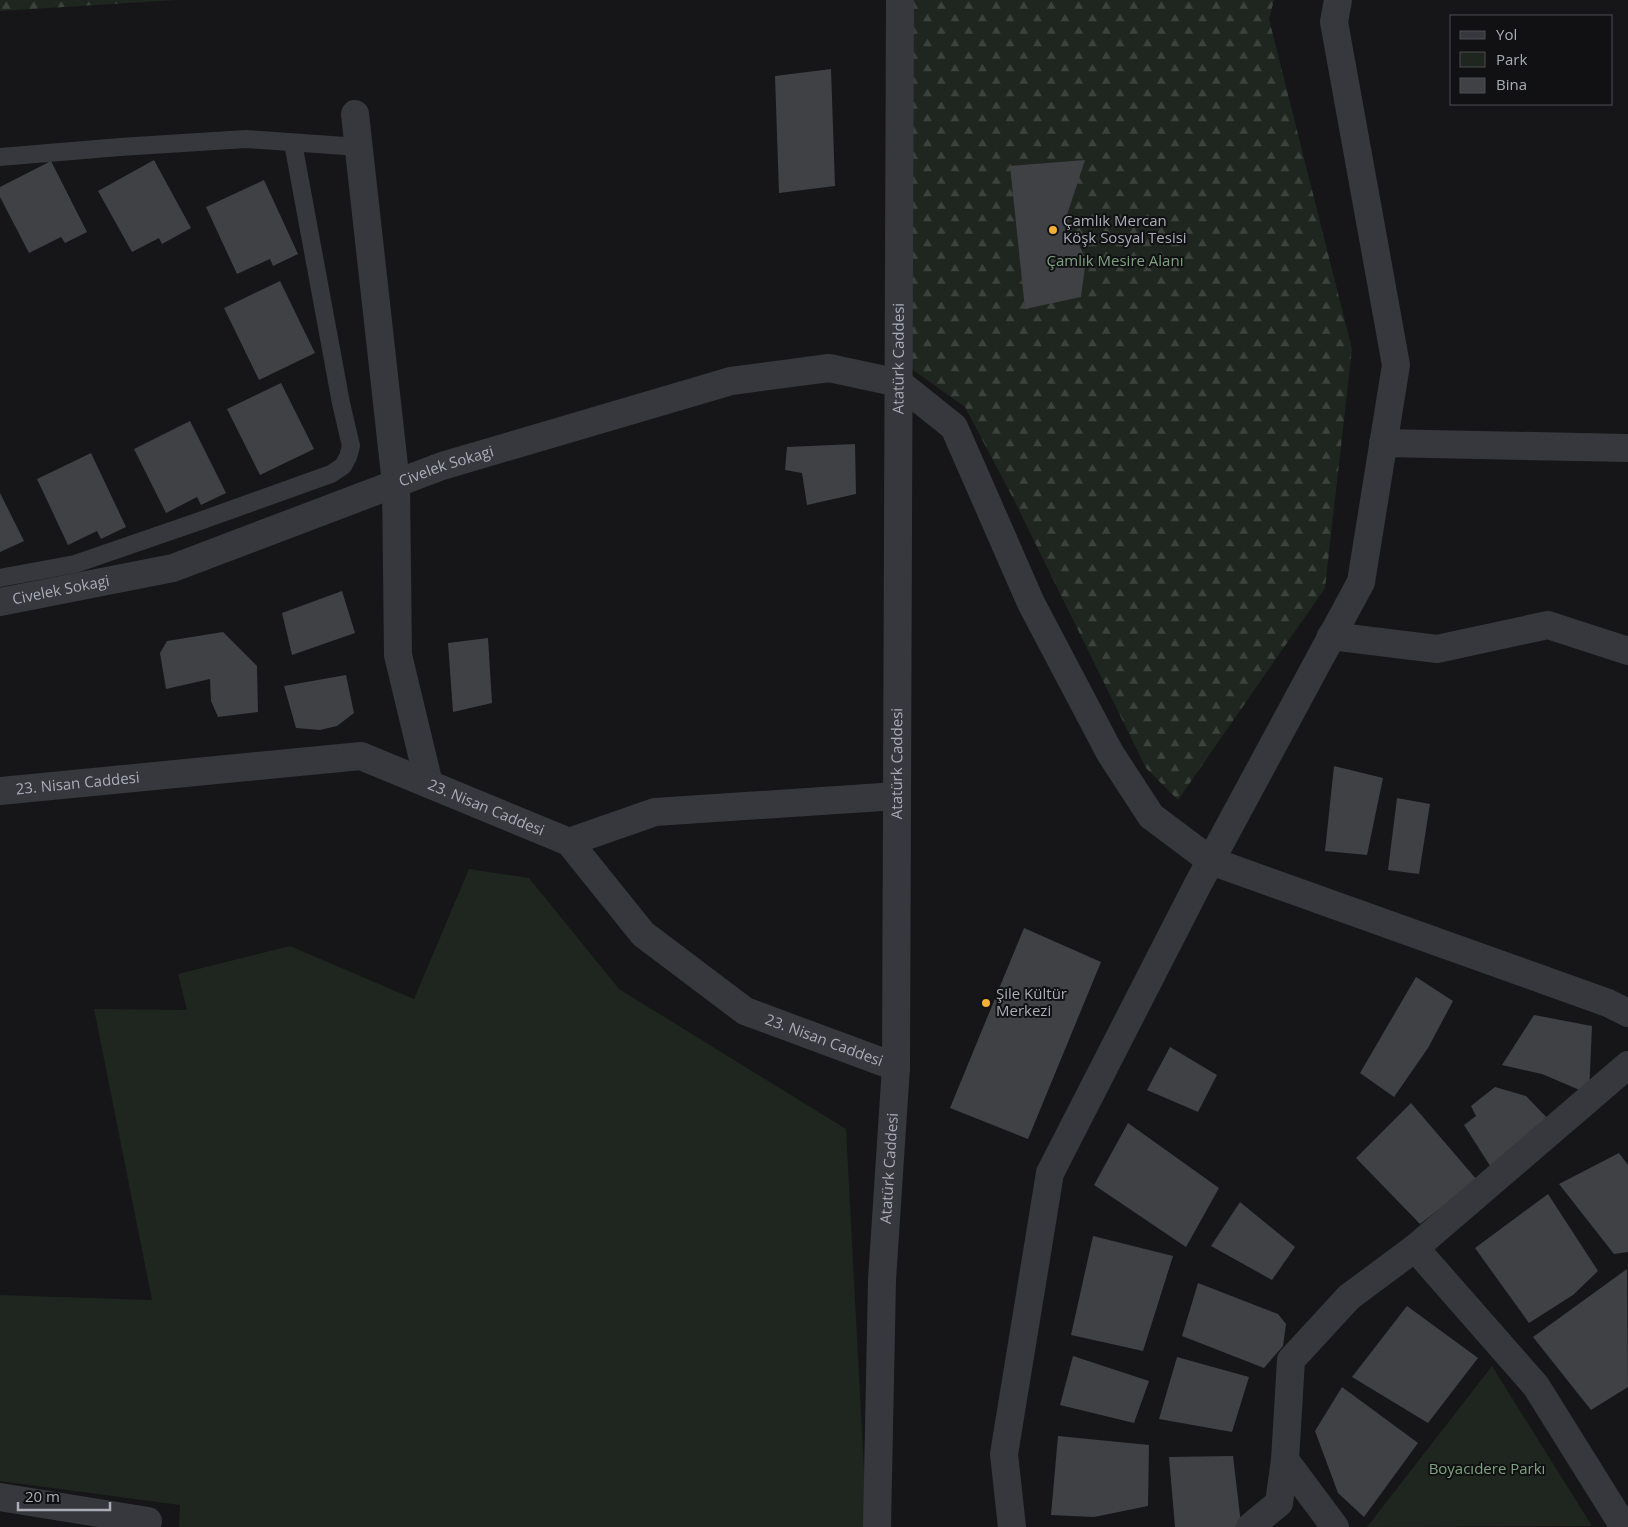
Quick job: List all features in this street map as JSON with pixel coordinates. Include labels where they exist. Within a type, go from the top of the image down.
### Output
[{"type":"street","name":"Atatürk Caddesi","points":[[877,1527],[882,1280],[896,1067],[900,0]]},
{"type":"street","points":[[1012,1527],[1004,1454],[1050,1173],[1211,861],[1361,582],[1396,366],[1334,22],[1338,0]]},
{"type":"street","points":[[355,114],[396,484],[398,655],[429,784]]},
{"type":"street","name":"Civelek Sokagi","points":[[0,602],[173,568],[442,466],[732,381],[829,368],[899,383]]},
{"type":"street","points":[[899,383],[954,427],[1031,603],[1110,753],[1151,816],[1211,861],[1608,1003],[1628,1013]]},
{"type":"street","points":[[1383,443],[1628,448]]},
{"type":"street","points":[[1331,636],[1436,649],[1548,625],[1628,651]]},
{"type":"street","name":"23. Nisan Caddesi","points":[[0,791],[361,756],[569,842],[644,934],[745,1011],[896,1067]]},
{"type":"street","points":[[569,842],[655,812],[897,796]]},
{"type":"street","points":[[1250,1527],[1279,1503],[1285,1460],[1291,1360],[1350,1297],[1415,1248],[1628,1065]]},
{"type":"street","points":[[1415,1248],[1536,1386],[1624,1527]]},
{"type":"street","points":[[1285,1460],[1335,1527]]},
{"type":"street","points":[[0,1497],[148,1521]]},
{"type":"lane","points":[[0,157],[246,139],[359,147]]},
{"type":"lane","points":[[0,578],[75,564],[332,474],[343,466],[351,446],[340,403],[293,143]]},
{"type":"green space","points":[[0,0],[176,0],[0,11]]},
{"type":"green space","name":"Çamlık Mesire Alanı","points":[[907,0],[1274,0],[1269,19],[1352,349],[1325,588],[1178,800],[1146,768],[1013,498],[965,407],[906,365]]},
{"type":"green space","points":[[469,869],[529,878],[619,989],[846,1129],[867,1527],[179,1527],[180,1505],[0,1481],[0,1295],[152,1300],[94,1009],[187,1010],[178,974],[290,946],[414,999]]},
{"type":"green space","name":"Boyacıdere Parkı","points":[[1492,1366],[1592,1526],[1367,1527]]},
{"type":"building","points":[[831,69],[835,186],[779,193],[775,76]]},
{"type":"building","points":[[154,160],[191,228],[162,244],[159,238],[132,252],[98,191]]},
{"type":"building","points":[[1085,160],[1066,218],[1086,259],[1081,297],[1025,309],[1010,166]]},
{"type":"building","points":[[51,161],[87,232],[65,243],[61,237],[29,253],[0,197],[0,187]]},
{"type":"building","points":[[264,180],[298,254],[273,266],[270,259],[237,274],[206,207]]},
{"type":"building","points":[[280,281],[315,353],[259,380],[224,308]]},
{"type":"building","points":[[281,383],[314,449],[260,475],[227,409]]},
{"type":"building","points":[[190,421],[226,493],[201,505],[197,497],[166,513],[134,449]]},
{"type":"building","points":[[855,444],[856,494],[807,505],[802,473],[785,470],[787,447]]},
{"type":"building","points":[[91,453],[126,527],[101,539],[97,531],[68,545],[37,479]]},
{"type":"building","points":[[0,493],[24,541],[0,552]]},
{"type":"building","points":[[342,591],[355,633],[292,655],[282,613]]},
{"type":"building","points":[[223,632],[257,666],[258,712],[218,717],[211,701],[210,679],[166,689],[160,653],[167,641]]},
{"type":"building","points":[[488,638],[492,703],[453,712],[448,643]]},
{"type":"building","points":[[346,675],[354,713],[337,726],[320,730],[296,728],[284,686]]},
{"type":"building","points":[[1334,766],[1383,778],[1367,855],[1325,851]]},
{"type":"building","points":[[1397,798],[1430,804],[1419,874],[1388,870]]},
{"type":"building","points":[[1024,928],[1101,962],[1028,1139],[950,1108]]},
{"type":"building","points":[[1416,977],[1453,1001],[1428,1048],[1394,1097],[1360,1073]]},
{"type":"building","points":[[1534,1015],[1592,1026],[1589,1094],[1542,1074],[1502,1065]]},
{"type":"building","points":[[1170,1047],[1217,1075],[1198,1112],[1147,1090]]},
{"type":"building","points":[[1495,1087],[1526,1096],[1552,1123],[1494,1172],[1464,1125],[1476,1116],[1471,1106]]},
{"type":"building","points":[[1411,1103],[1477,1180],[1420,1224],[1356,1158]]},
{"type":"building","points":[[1128,1123],[1219,1188],[1186,1247],[1094,1185]]},
{"type":"building","points":[[1619,1153],[1628,1165],[1628,1252],[1614,1254],[1559,1184]]},
{"type":"building","points":[[1548,1194],[1598,1271],[1573,1295],[1529,1323],[1475,1248]]},
{"type":"building","points":[[1240,1202],[1295,1247],[1272,1280],[1211,1246]]},
{"type":"building","points":[[1093,1236],[1173,1256],[1143,1351],[1071,1335]]},
{"type":"building","points":[[1627,1269],[1628,1387],[1591,1410],[1533,1337]]},
{"type":"building","points":[[1198,1283],[1278,1314],[1286,1324],[1283,1346],[1264,1368],[1182,1336]]},
{"type":"building","points":[[1407,1306],[1478,1358],[1428,1423],[1352,1377]]},
{"type":"building","points":[[1073,1356],[1149,1381],[1134,1423],[1060,1405]]},
{"type":"building","points":[[1177,1357],[1249,1377],[1232,1432],[1159,1419]]},
{"type":"building","points":[[1342,1387],[1418,1443],[1364,1517],[1338,1493],[1315,1431]]},
{"type":"building","points":[[1058,1436],[1149,1445],[1148,1506],[1094,1517],[1051,1515]]},
{"type":"building","points":[[1233,1456],[1241,1524],[1235,1527],[1175,1527],[1169,1457]]},
{"type":"place","name":"Çamlık Mercan Köşk Sosyal Tesisi","points":[[1053,230]]},
{"type":"place","name":"Şile Kültür Merkezi","points":[[986,1003]]}]
